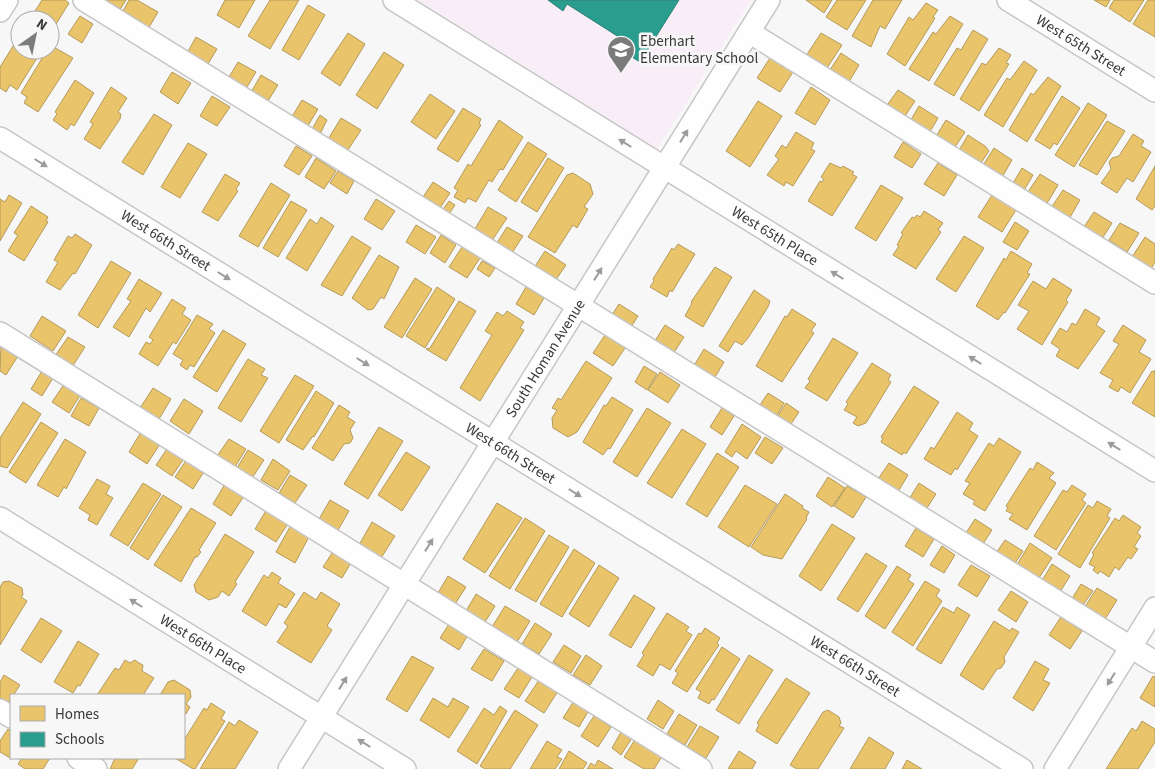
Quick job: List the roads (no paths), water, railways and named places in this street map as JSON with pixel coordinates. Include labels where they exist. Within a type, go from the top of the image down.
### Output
[{"type":"street","points":[[0,11],[7,0]]},
{"type":"street","points":[[84,0],[1155,662]]},
{"type":"street","name":"West 65th Place","points":[[394,0],[1155,471]]},
{"type":"street","name":"South Homan Avenue","points":[[290,769],[768,0]]},
{"type":"street","name":"West 65th Street","points":[[1008,0],[1155,91]]},
{"type":"street","points":[[749,32],[1155,283]]},
{"type":"street","name":"West 66th Street","points":[[0,138],[1022,769]]},
{"type":"street","points":[[0,333],[701,769]]},
{"type":"street","name":"West 66th Place","points":[[0,518],[405,769]]},
{"type":"street","points":[[1055,769],[1155,608]]},
{"type":"street","points":[[80,759],[96,769]]},
{"type":"place","name":"Eberhart Elementary School","points":[[621,74]]}]
